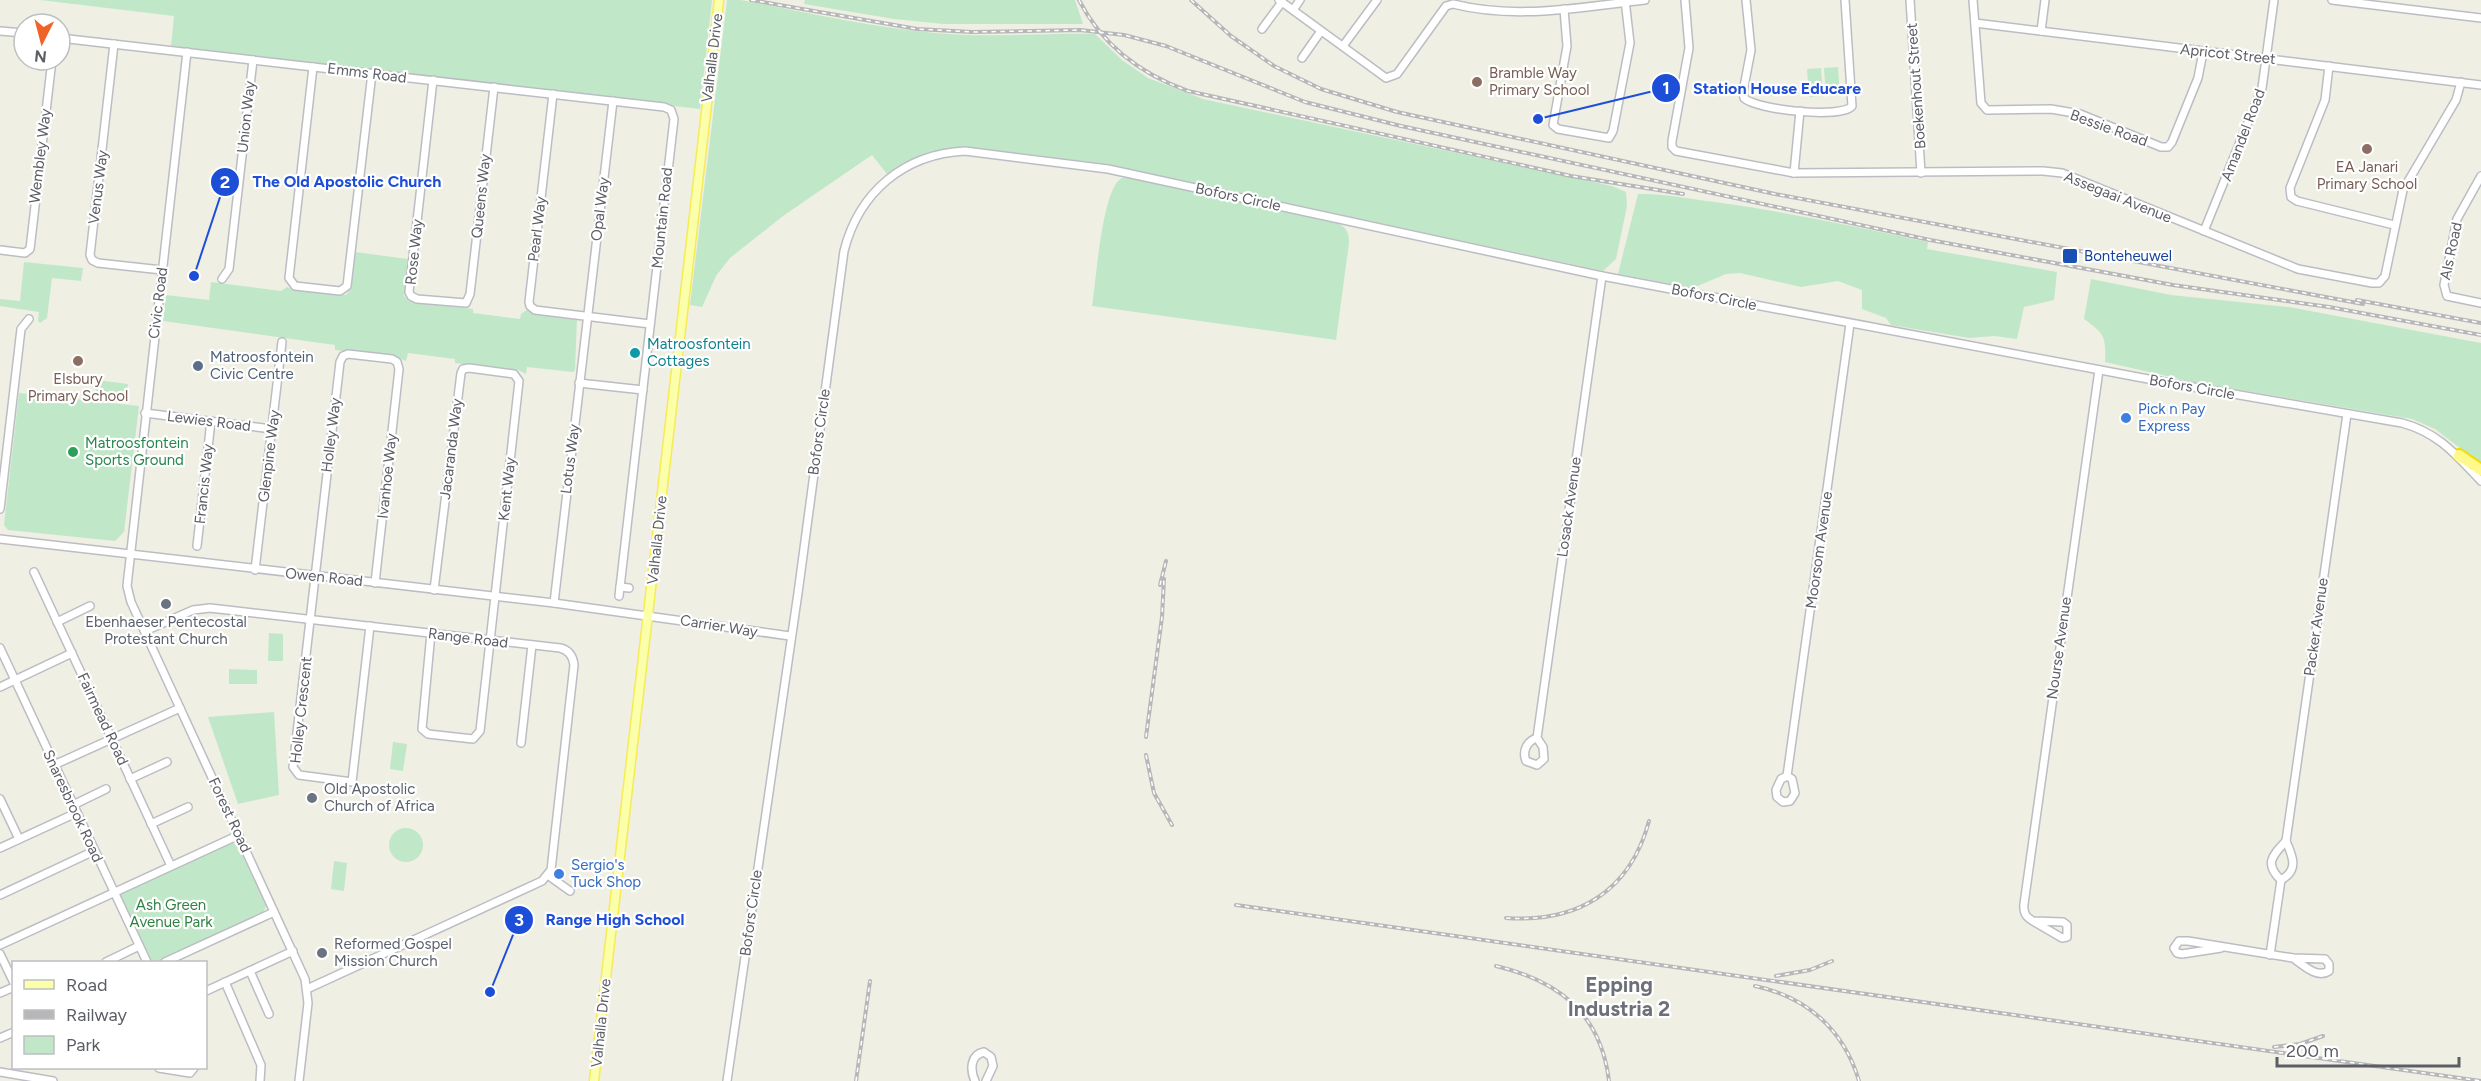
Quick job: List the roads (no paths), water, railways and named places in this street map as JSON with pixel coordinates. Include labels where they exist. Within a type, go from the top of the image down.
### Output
[{"type":"highway","points":[[2459,455],[2481,470]]},
{"type":"main road","name":"Valhalla Drive","points":[[594,1081],[719,0]]},
{"type":"street","points":[[1293,10],[1300,0]]},
{"type":"street","points":[[1343,46],[1377,0]]},
{"type":"street","points":[[1262,29],[1281,1],[1386,78],[1391,78],[1397,74],[1446,6],[1453,4],[1502,13],[1645,0]]},
{"type":"street","name":"Assegaai Avenue","points":[[1685,0],[1689,48],[1672,147],[1677,151],[1794,173],[2043,171],[2062,173],[2298,269],[2372,283],[2379,283],[2385,276],[2403,190],[2456,100],[2461,82]]},
{"type":"street","points":[[1746,0],[1751,50],[1743,92],[1744,98],[1752,103],[1800,111],[1844,112],[1852,106],[1845,0]]},
{"type":"street","name":"Boekenhout Street","points":[[1910,0],[1921,173]]},
{"type":"street","name":"Bessie Road","points":[[1973,0],[1981,103],[1984,108],[1991,110],[2051,109],[2080,114],[2164,148],[2172,142],[2198,78],[2203,52]]},
{"type":"street","points":[[2041,31],[2045,0]]},
{"type":"street","name":"Amandel Road","points":[[2204,231],[2261,94],[2274,0]]},
{"type":"street","points":[[2332,0],[2387,3],[2481,18]]},
{"type":"street","points":[[1564,9],[1567,46],[1553,125],[1558,129],[1608,138],[1613,131],[1629,49],[1625,1]]},
{"type":"street","name":"Apricot Street","points":[[1975,23],[2481,85]]},
{"type":"street","points":[[1302,58],[1321,31]]},
{"type":"street","name":"Emms Road","points":[[72,39],[664,107],[672,112]]},
{"type":"street","name":"Venus Way","points":[[114,44],[90,255],[92,260],[98,263],[162,270]]},
{"type":"street","name":"Civic Road","points":[[129,555],[187,52]]},
{"type":"street","name":"Union Way","points":[[222,279],[229,269],[253,60]]},
{"type":"street","points":[[2329,66],[2325,100],[2290,188],[2290,194],[2297,201],[2394,225]]},
{"type":"street","points":[[314,67],[289,278],[295,286],[343,290],[348,282],[372,74]]},
{"type":"street","name":"Wembley Way","points":[[0,250],[28,252],[50,72]]},
{"type":"street","name":"Rose Way","points":[[432,80],[409,292],[417,299],[466,303]]},
{"type":"street","name":"Queens Way","points":[[466,303],[470,294],[494,87]]},
{"type":"street","name":"Pearl Way","points":[[553,94],[529,302],[530,306],[536,310],[587,316]]},
{"type":"street","name":"Opal Way","points":[[587,316],[613,101]]},
{"type":"street","points":[[1794,173],[1800,111]]},
{"type":"street","name":"Mountain Road","points":[[619,596],[674,118],[672,112]]},
{"type":"street","name":"Bofors Circle","points":[[727,1081],[846,241],[858,213],[870,196],[890,177],[912,163],[933,155],[965,151],[1108,169],[1602,276],[2099,370],[2411,425],[2436,437],[2459,455],[2481,481]]},
{"type":"street","name":"Als Road","points":[[2481,176],[2459,215],[2444,290],[2447,296],[2454,299],[2481,303]]},
{"type":"street","name":"Losack Avenue","points":[[1537,738],[1602,276]]},
{"type":"street","points":[[587,316],[650,324]]},
{"type":"street","name":"Lotus Way","points":[[554,603],[587,316]]},
{"type":"street","points":[[0,509],[21,329],[29,319]]},
{"type":"street","name":"Moorsom Avenue","points":[[1787,776],[1850,324]]},
{"type":"street","name":"Glenpine Way","points":[[255,570],[282,342]]},
{"type":"street","name":"Holley Way","points":[[315,576],[340,362],[343,356],[351,354],[392,359],[398,362],[399,369]]},
{"type":"street","name":"Jacaranda Way","points":[[434,590],[461,373],[465,368],[480,369],[514,374],[519,381]]},
{"type":"street","name":"Ivanhoe Way","points":[[375,583],[399,369]]},
{"type":"street","name":"Nourse Avenue","points":[[2033,921],[2024,913],[2025,893],[2099,370]]},
{"type":"street","name":"Kent Way","points":[[431,633],[422,729],[428,734],[471,739],[478,736],[519,381]]},
{"type":"street","points":[[579,383],[643,390]]},
{"type":"street","name":"Lewies Road","points":[[145,413],[272,429]]},
{"type":"street","name":"Packer Avenue","points":[[2270,955],[2281,880],[2291,873],[2294,866],[2294,859],[2286,841],[2347,414]]},
{"type":"street","name":"Francis Way","points":[[197,546],[211,421]]},
{"type":"street","name":"Owen Road","points":[[0,539],[648,615]]},
{"type":"street","name":"Forest Road","points":[[129,555],[128,591],[293,951],[307,989],[307,1012],[299,1081]]},
{"type":"street","name":"Fairmead Road","points":[[34,572],[171,866]]},
{"type":"street","name":"Holley Crescent","points":[[315,576],[293,767],[299,775],[352,782],[370,626]]},
{"type":"street","points":[[620,587],[629,588]]},
{"type":"street","points":[[57,622],[90,606]]},
{"type":"street","name":"Range Road","points":[[145,631],[193,610],[203,608],[567,650],[572,656],[574,665],[549,876]]},
{"type":"street","name":"Carrier Way","points":[[648,615],[790,636]]},
{"type":"street","points":[[521,743],[532,645]]},
{"type":"street","name":"Snaresbrook Road","points":[[0,648],[146,961]]},
{"type":"street","points":[[0,687],[72,654]]},
{"type":"street","points":[[54,765],[180,708]]},
{"type":"street","points":[[130,778],[167,762]]},
{"type":"street","points":[[0,848],[74,809],[106,789]]},
{"type":"street","points":[[0,799],[19,839]]},
{"type":"street","points":[[152,824],[188,807]]},
{"type":"street","points":[[0,945],[239,835]]},
{"type":"street","name":"Packer Avenue","points":[[2281,880],[2275,875],[2271,863],[2275,853],[2286,841]]},
{"type":"street","points":[[0,895],[94,851]]},
{"type":"street","points":[[307,989],[549,876],[570,891]]},
{"type":"street","points":[[169,961],[274,912]]},
{"type":"street","points":[[2033,921],[2063,922],[2067,926],[2067,936],[2062,938],[2056,936],[2033,921]]},
{"type":"street","points":[[2222,948],[2182,954],[2177,953],[2174,948],[2176,943],[2182,941],[2293,958],[2325,958],[2329,964],[2329,971],[2324,974],[2317,973],[2293,958]]},
{"type":"street","points":[[110,961],[139,946]]},
{"type":"street","points":[[207,991],[293,951]]},
{"type":"street","points":[[0,954],[12,981]]},
{"type":"street","points":[[250,971],[269,1014]]},
{"type":"street","points":[[225,982],[261,1065],[260,1081]]},
{"type":"street","points":[[975,1081],[972,1062],[976,1055],[984,1052],[991,1057],[993,1066],[986,1081]]},
{"type":"street","points":[[176,1069],[192,1070]]},
{"type":"street","points":[[0,1072],[53,1081]]},
{"type":"railway","points":[[751,0],[917,29],[972,32],[1080,30],[1124,35],[1166,46],[1305,102],[1401,126],[1930,240],[2173,285],[2329,307],[2481,335]]},
{"type":"railway","points":[[1079,0],[1099,31],[1124,56],[1154,76],[1188,91],[1571,176],[1683,194]]},
{"type":"railway","points":[[1191,0],[1231,36],[1274,66],[1321,89],[1397,112],[1775,194],[2363,304]]},
{"type":"railway","points":[[2357,300],[2481,323]]},
{"type":"railway","points":[[1160,585],[1166,561]]},
{"type":"railway","points":[[1146,737],[1162,617],[1164,579]]},
{"type":"railway","points":[[1146,755],[1154,793],[1172,825]]},
{"type":"railway","points":[[1506,918],[1556,915],[1597,898],[1629,867],[1649,821]]},
{"type":"railway","points":[[1236,905],[2481,1081]]},
{"type":"railway","points":[[1776,976],[1810,970],[1832,961]]},
{"type":"railway","points":[[1496,966],[1519,972],[1539,981],[1557,991],[1573,1004],[1597,1037],[1609,1081]]},
{"type":"railway","points":[[856,1081],[870,981]]},
{"type":"railway","points":[[1755,986],[1791,998],[1807,1007],[1821,1019],[1844,1046],[1859,1081]]},
{"type":"railway","points":[[2274,1047],[2300,1044],[2323,1036]]},
{"type":"place","name":"Bramble Way Primary School","points":[[1477,82]]},
{"type":"place","name":"Station House Educare","points":[[1538,119]]},
{"type":"place","name":"EA Janari Primary School","points":[[2367,149]]},
{"type":"place","name":"Bonteheuwel","points":[[2070,256]]},
{"type":"place","name":"The Old Apostolic Church","points":[[194,276]]},
{"type":"place","name":"Matroosfontein Cottages","points":[[635,353]]},
{"type":"place","name":"Elsbury Primary School","points":[[78,361]]},
{"type":"place","name":"Matroosfontein Civic Centre","points":[[198,366]]},
{"type":"place","name":"Pick n Pay Express","points":[[2126,418]]},
{"type":"place","name":"Matroosfontein Sports Ground","points":[[73,452]]},
{"type":"place","name":"Ebenhaeser Pentecostal Protestant Church","points":[[166,604]]},
{"type":"place","name":"Old Apostolic Church of Africa","points":[[312,798]]},
{"type":"place","name":"Sergio's Tuck Shop","points":[[559,874]]},
{"type":"place","name":"Reformed Gospel Mission Church","points":[[322,953]]},
{"type":"place","name":"Range High School","points":[[490,992]]},
{"type":"district","name":"Epping Industria 2","points":[[1619,996]]},
{"type":"park label","name":"Ash Green Avenue Park","points":[[171,914]]}]
